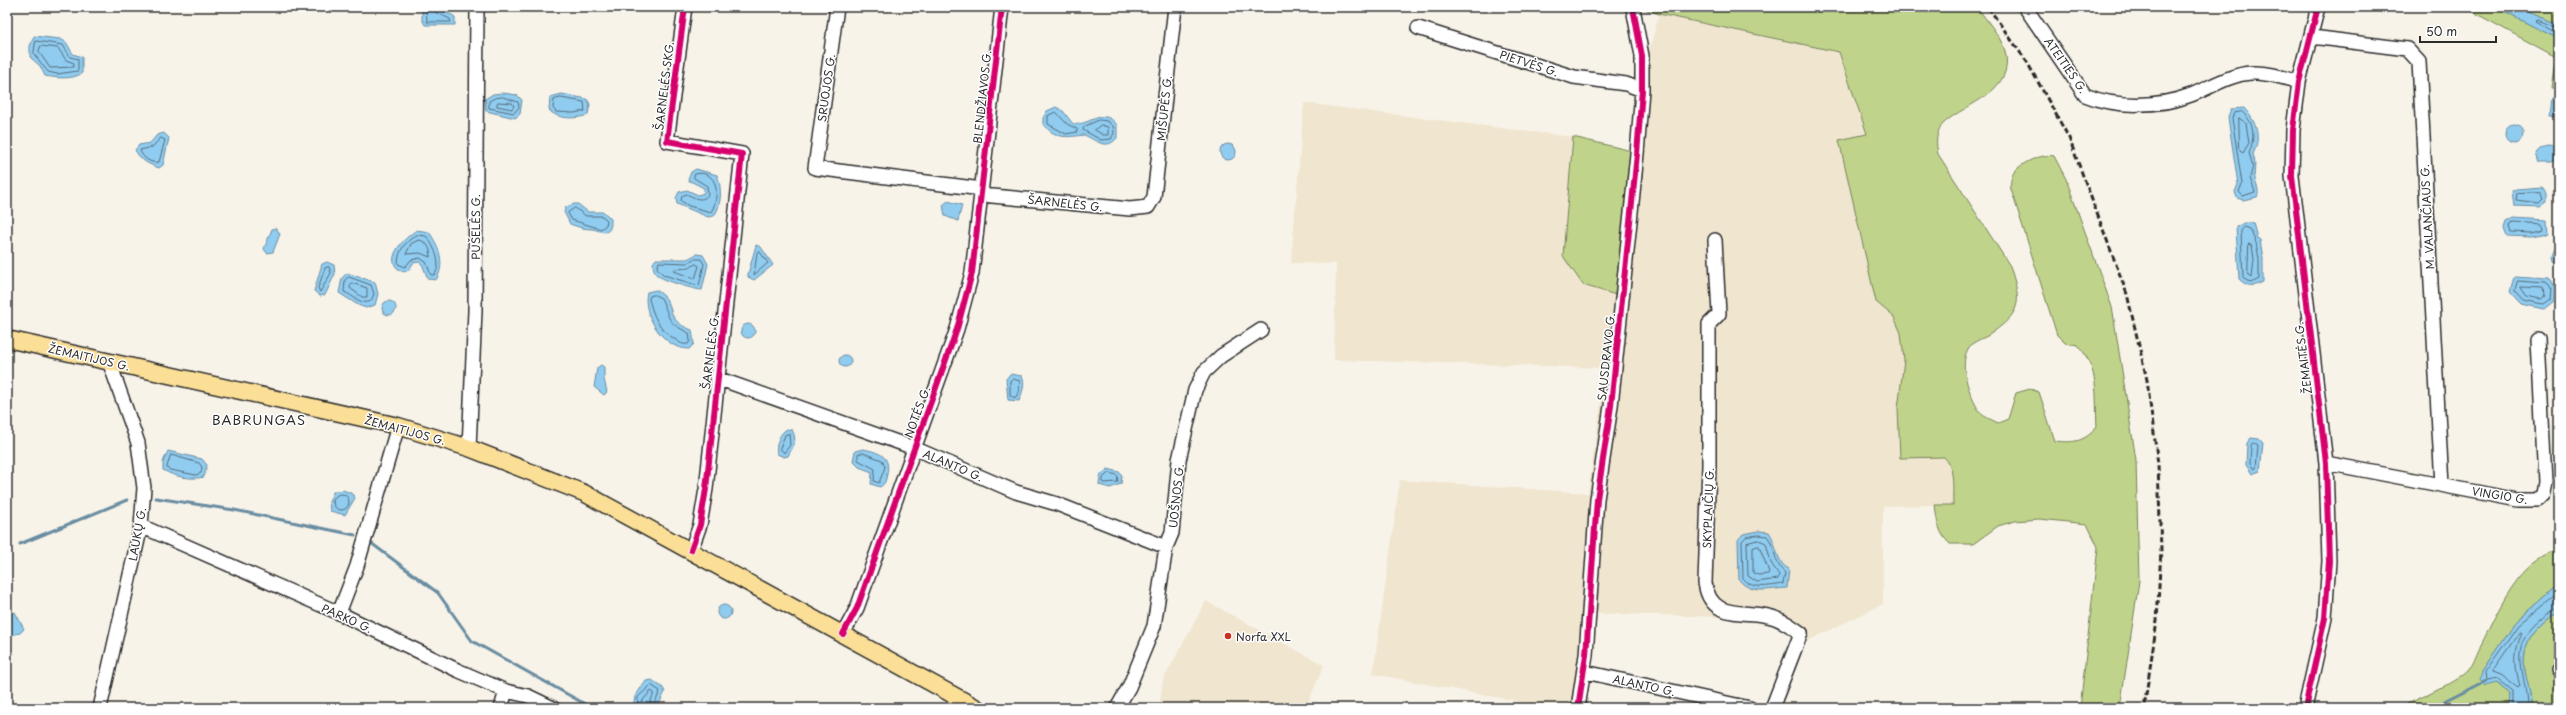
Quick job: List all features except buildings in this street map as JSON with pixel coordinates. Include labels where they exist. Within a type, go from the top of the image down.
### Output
[{"type":"main road","name":"ŽEMAITIJOS G.","points":[[7,338],[398,426],[469,448],[584,493],[691,550],[978,708]]},
{"type":"street","name":"PUŠELĖS G.","points":[[469,448],[475,311],[477,7]]},
{"type":"street","name":"ŠARNELĖS SKG.","points":[[685,7],[667,140],[742,154]]},
{"type":"street","name":"SRUOJOS G.","points":[[815,168],[837,7]]},
{"type":"street","name":"BLENDŽIAVOS G.","points":[[982,192],[1002,7]]},
{"type":"street","name":"MIŠUPĖS G.","points":[[1148,207],[1154,197],[1175,7]]},
{"type":"street","name":"ATEITIES G.","points":[[2025,7],[2085,94],[2098,100],[2122,103],[2162,102],[2189,96],[2250,73],[2260,73],[2299,82]]},
{"type":"street","name":"ŽEMAITĖS G.","points":[[2304,708],[2325,618],[2329,561],[2326,463],[2292,176],[2293,130],[2299,82],[2312,37],[2318,7]]},
{"type":"street","name":"SAUSDRAVO G.","points":[[1578,708],[1585,672],[1597,499],[1611,406],[1642,90],[1642,56],[1633,8]]},
{"type":"street","name":"PIETVĖS G.","points":[[1418,28],[1574,77],[1626,84],[1642,90]]},
{"type":"street","name":"M. VALANČIAUS G.","points":[[2312,37],[2407,48],[2419,62],[2442,485]]},
{"type":"street","name":"ŠARNELĖS G.","points":[[691,550],[700,525],[705,496],[742,154]]},
{"type":"street","name":"ŠARNELĖS G.","points":[[815,168],[982,192],[1130,210],[1148,207]]},
{"type":"street","name":"NOTĖS G.","points":[[843,634],[856,608],[957,329],[972,273],[982,192]]},
{"type":"street","name":"SKYPLAIČIŲ G.","points":[[1715,240],[1719,314],[1709,324],[1709,465],[1705,583],[1711,600],[1719,608],[1728,612],[1770,616],[1784,621],[1801,633],[1772,708]]},
{"type":"street","name":"UOŠNOS G.","points":[[1117,708],[1129,687],[1154,626],[1166,547],[1172,533],[1179,460],[1194,390],[1204,372],[1221,356],[1261,330]]},
{"type":"street","name":"VINGIO G.","points":[[2326,463],[2518,500],[2537,500],[2542,494],[2545,482],[2538,339]]},
{"type":"street","name":"LAUKŲ G.","points":[[100,708],[141,526],[144,488],[138,443],[109,361]]},
{"type":"street","name":"ALANTO G.","points":[[717,378],[914,448],[1016,492],[1071,509],[1166,547]]},
{"type":"street","points":[[339,613],[357,566],[398,426]]},
{"type":"street","name":"PARKO G.","points":[[141,526],[339,613],[407,647],[506,691],[528,696],[553,708]]},
{"type":"street","name":"ALANTO G.","points":[[1585,672],[1750,708]]},
{"type":"street","points":[[501,708],[506,691]]},
{"type":"shaded area","points":[[1659,14],[1839,52],[1867,135],[1839,140],[1876,302],[1894,317],[1901,333],[1904,360],[1898,408],[1900,458],[1944,457],[1949,462],[1952,471],[1953,505],[1883,506],[1883,604],[1806,642],[1774,622],[1756,618],[1582,613],[1581,658],[1572,708],[1553,708],[1373,674],[1400,480],[1588,493],[1606,368],[1334,360],[1336,264],[1291,263],[1304,103],[1573,137],[1563,256],[1616,295],[1637,96]]},
{"type":"shaded area","name":"Norfa XXL","points":[[1206,601],[1324,665],[1306,708],[1159,708],[1163,680]]},
{"type":"green space","points":[[1638,7],[1977,7],[1993,28],[2005,51],[2006,65],[2003,77],[1996,87],[1987,95],[1944,123],[1939,130],[1937,138],[1938,154],[2010,266],[2016,289],[2016,306],[2008,320],[1989,335],[1972,344],[1966,353],[1966,379],[1972,397],[1981,414],[1998,423],[2008,419],[2016,393],[2030,389],[2039,392],[2055,441],[2068,442],[2083,439],[2097,427],[2095,383],[2090,364],[2078,345],[2065,343],[2057,335],[2010,186],[2012,175],[2020,166],[2038,157],[2049,155],[2054,156],[2066,179],[2112,307],[2136,460],[2139,581],[2120,708],[2080,708],[2098,547],[2087,524],[2039,519],[2015,521],[1998,526],[1973,544],[1950,544],[1943,536],[1937,521],[1935,505],[1953,505],[1952,473],[1948,462],[1944,457],[1900,458],[1898,408],[1904,360],[1901,333],[1894,317],[1876,302],[1839,140],[1867,134],[1839,52],[1659,14]]},
{"type":"green space","points":[[2464,7],[2494,7],[2559,39],[2559,88],[2551,88],[2556,57]]},
{"type":"green space","points":[[2514,7],[2559,7],[2559,24]]},
{"type":"green space","points":[[1573,137],[1632,151],[1616,295],[1583,285],[1563,256]]},
{"type":"green space","points":[[2559,550],[2559,587],[2553,589],[2515,622],[2482,671],[2510,694],[2509,708],[2399,708],[2445,686],[2468,670],[2503,601],[2512,588],[2532,564],[2545,555]]},
{"type":"green space","points":[[2555,613],[2559,613],[2559,708],[2531,708],[2530,693],[2524,661],[2527,645],[2536,631]]},
{"type":"water","points":[[422,7],[433,7],[452,15],[455,17],[455,25],[425,25],[422,19]]},
{"type":"water","points":[[2494,7],[2514,7],[2559,24],[2559,39]]},
{"type":"water","points":[[34,36],[60,39],[66,42],[73,54],[82,57],[82,73],[69,78],[45,76],[40,66],[30,57],[30,46]]},
{"type":"water","points":[[503,93],[517,95],[522,100],[520,114],[515,118],[486,111],[485,99],[493,94]]},
{"type":"water","points":[[562,94],[587,99],[590,104],[588,115],[567,118],[557,116],[549,110],[550,97]]},
{"type":"water","points":[[2559,98],[2559,116],[2550,115],[2552,99]]},
{"type":"water","points":[[1056,107],[1063,111],[1073,124],[1079,124],[1096,118],[1107,117],[1117,125],[1117,138],[1109,144],[1105,144],[1097,142],[1084,135],[1067,137],[1053,133],[1043,124],[1043,118],[1047,111]]},
{"type":"water","points":[[2244,108],[2252,118],[2257,135],[2256,148],[2253,154],[2255,162],[2255,181],[2258,192],[2257,197],[2243,200],[2237,198],[2235,192],[2238,184],[2228,118],[2231,109]]},
{"type":"water","points":[[2510,125],[2518,125],[2523,130],[2521,141],[2518,143],[2510,143],[2505,138],[2505,130]]},
{"type":"water","points":[[164,133],[169,138],[163,165],[159,168],[145,162],[135,150],[139,145],[150,143],[157,135]]},
{"type":"water","points":[[1228,144],[1235,149],[1236,152],[1231,159],[1228,160],[1221,155],[1220,152],[1225,145]]},
{"type":"water","points":[[2549,147],[2556,148],[2557,159],[2552,163],[2539,163],[2536,153],[2540,149]]},
{"type":"water","points":[[696,169],[717,175],[720,185],[720,201],[717,212],[714,216],[708,217],[677,204],[676,198],[679,192],[687,190],[698,195],[704,193],[704,188],[688,180],[691,172]]},
{"type":"water","points":[[2542,187],[2547,193],[2547,202],[2540,207],[2514,206],[2512,191],[2516,189]]},
{"type":"water","points":[[948,201],[962,205],[958,221],[945,216],[943,205]]},
{"type":"water","points":[[578,204],[588,212],[604,212],[611,219],[610,229],[602,232],[581,228],[570,224],[564,212],[566,207]]},
{"type":"water","points":[[2514,218],[2547,220],[2548,234],[2531,237],[2508,236],[2505,228],[2507,222]]},
{"type":"water","points":[[2244,223],[2253,223],[2257,238],[2260,240],[2263,258],[2263,282],[2256,285],[2247,285],[2239,279],[2236,227]]},
{"type":"water","points":[[276,228],[280,234],[273,252],[267,253],[264,249],[272,229]]},
{"type":"water","points":[[417,230],[429,232],[436,243],[440,255],[441,268],[436,280],[428,279],[422,264],[419,262],[413,263],[409,270],[404,272],[397,268],[394,263],[394,257],[400,244]]},
{"type":"water","points":[[756,245],[761,247],[773,265],[754,280],[748,277],[748,274]]},
{"type":"water","points":[[2554,248],[2559,248],[2559,264],[2552,261],[2551,256]]},
{"type":"water","points":[[697,254],[703,255],[708,264],[702,290],[686,287],[665,279],[657,275],[654,271],[653,263],[656,259],[687,259]]},
{"type":"water","points":[[327,262],[334,265],[335,274],[325,295],[320,296],[314,291],[322,264]]},
{"type":"water","points":[[347,273],[375,282],[378,294],[375,305],[366,308],[358,305],[339,293],[342,278]]},
{"type":"water","points":[[2514,277],[2549,279],[2554,288],[2553,301],[2543,309],[2522,304],[2510,291]]},
{"type":"water","points":[[656,290],[667,300],[673,316],[677,321],[682,326],[692,330],[694,344],[689,349],[680,348],[671,344],[657,330],[651,320],[646,301],[647,292]]},
{"type":"water","points":[[389,301],[394,303],[396,308],[394,313],[389,315],[384,313],[382,308],[384,303]]},
{"type":"water","points":[[748,324],[753,326],[755,331],[753,336],[748,338],[743,336],[741,331],[743,326]]},
{"type":"water","points":[[845,355],[849,357],[851,361],[849,365],[845,367],[841,365],[839,361],[841,357]]},
{"type":"water","points":[[601,365],[604,367],[604,379],[607,392],[604,395],[594,387],[597,368]]},
{"type":"water","points":[[1010,374],[1022,376],[1024,382],[1019,401],[1008,400],[1006,379]]},
{"type":"water","points":[[787,429],[792,430],[795,440],[788,456],[784,457],[777,454],[777,447],[778,440],[782,433]]},
{"type":"water","points":[[2251,438],[2259,439],[2263,443],[2260,471],[2252,474],[2246,465],[2247,443]]},
{"type":"water","points":[[863,449],[879,453],[887,463],[888,468],[886,480],[880,487],[871,484],[872,472],[859,467],[853,461],[855,451]]},
{"type":"water","points":[[168,451],[202,459],[207,465],[204,477],[183,477],[163,470],[163,462]]},
{"type":"water","points":[[1108,469],[1119,472],[1122,475],[1121,484],[1110,488],[1099,485],[1100,476]]},
{"type":"water","points":[[343,490],[353,494],[355,498],[345,515],[330,511],[329,502],[333,492]]},
{"type":"water","points":[[1759,531],[1769,532],[1779,558],[1789,569],[1787,588],[1761,590],[1749,588],[1739,580],[1738,540],[1743,534]]},
{"type":"water","points":[[2559,587],[2559,613],[2555,613],[2536,631],[2527,645],[2525,653],[2525,671],[2530,693],[2531,708],[2509,708],[2510,693],[2497,683],[2485,686],[2480,679],[2482,671],[2515,622],[2553,589]]},
{"type":"water","points":[[724,605],[729,607],[731,612],[729,617],[724,619],[719,617],[717,612],[719,607]]},
{"type":"water","points":[[15,612],[24,629],[20,633],[7,636],[7,615]]},
{"type":"water","points":[[652,680],[663,688],[665,692],[657,708],[633,708],[635,696],[646,681]]},
{"type":"waterway","points":[[156,498],[234,510],[355,535]]},
{"type":"waterway","points":[[20,544],[127,500]]},
{"type":"waterway","points":[[371,543],[438,593],[472,641],[592,708]]},
{"type":"waterway","points":[[2432,708],[2486,681]]},
{"type":"railway","points":[[1988,7],[2027,62],[2069,138],[2127,294],[2147,380],[2158,464],[2161,550],[2157,621],[2144,708]]},
{"type":"cycle path","points":[[685,7],[667,141],[742,154],[706,489],[700,525],[691,550]]},
{"type":"cycle path","points":[[843,634],[857,608],[957,329],[972,273],[1002,7]]},
{"type":"cycle path","points":[[2305,708],[2325,618],[2329,561],[2326,463],[2292,176],[2293,130],[2299,82],[2318,7]]},
{"type":"cycle path","points":[[1578,708],[1586,655],[1597,499],[1611,406],[1637,154],[1642,90],[1642,56],[1633,8]]},
{"type":"place","name":"Norfa XXL","points":[[1228,636]]},
{"type":"district","name":"BABRUNGAS","points":[[259,419]]}]
